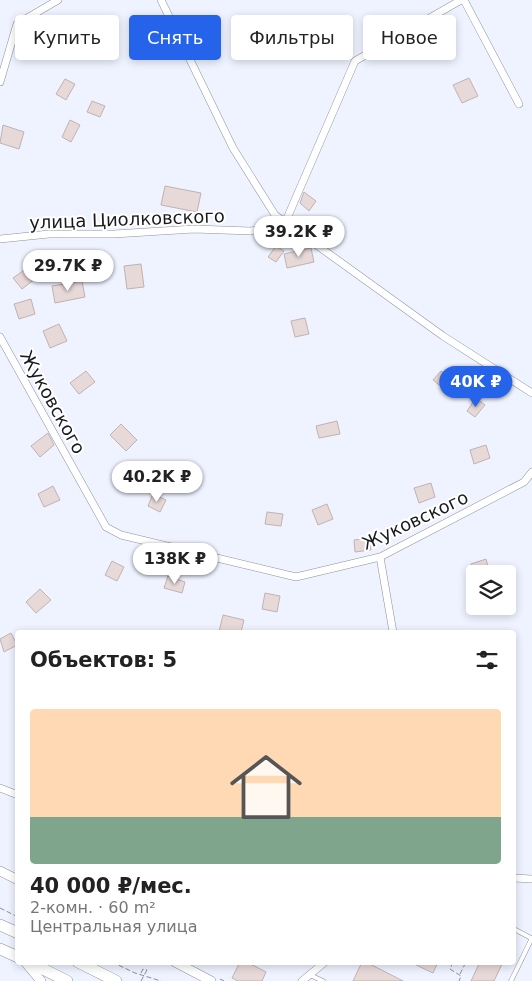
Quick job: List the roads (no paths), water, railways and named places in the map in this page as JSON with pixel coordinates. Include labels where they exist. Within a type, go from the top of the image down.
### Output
[{"type":"highway","points":[[0,925],[15,932]]},
{"type":"highway","points":[[0,949],[15,956]]},
{"type":"highway","points":[[33,965],[68,981]]},
{"type":"highway","points":[[84,965],[116,981]]},
{"type":"street","points":[[0,82],[17,24],[58,0]]},
{"type":"street","points":[[162,0],[233,148],[264,200],[283,222],[443,336],[532,393]]},
{"type":"street","points":[[283,222],[355,61],[463,0],[519,104]]},
{"type":"street","name":"улица Циолковского","points":[[0,239],[49,234],[114,234],[194,229],[251,231],[274,227],[283,222]]},
{"type":"street","name":"Жуковского","points":[[0,337],[106,527],[121,536],[296,577],[380,558],[524,482],[532,472]]},
{"type":"street","points":[[380,558],[393,630]]},
{"type":"street","points":[[0,788],[15,794]]},
{"type":"street","points":[[0,871],[15,878]]},
{"type":"street","points":[[516,878],[532,880]]},
{"type":"street","points":[[29,965],[41,981]]},
{"type":"street","points":[[181,965],[211,981]]},
{"type":"street","points":[[302,981],[322,965]]},
{"type":"lane","points":[[511,981],[532,938],[516,930]]},
{"type":"lane","points":[[310,975],[323,981]]}]
